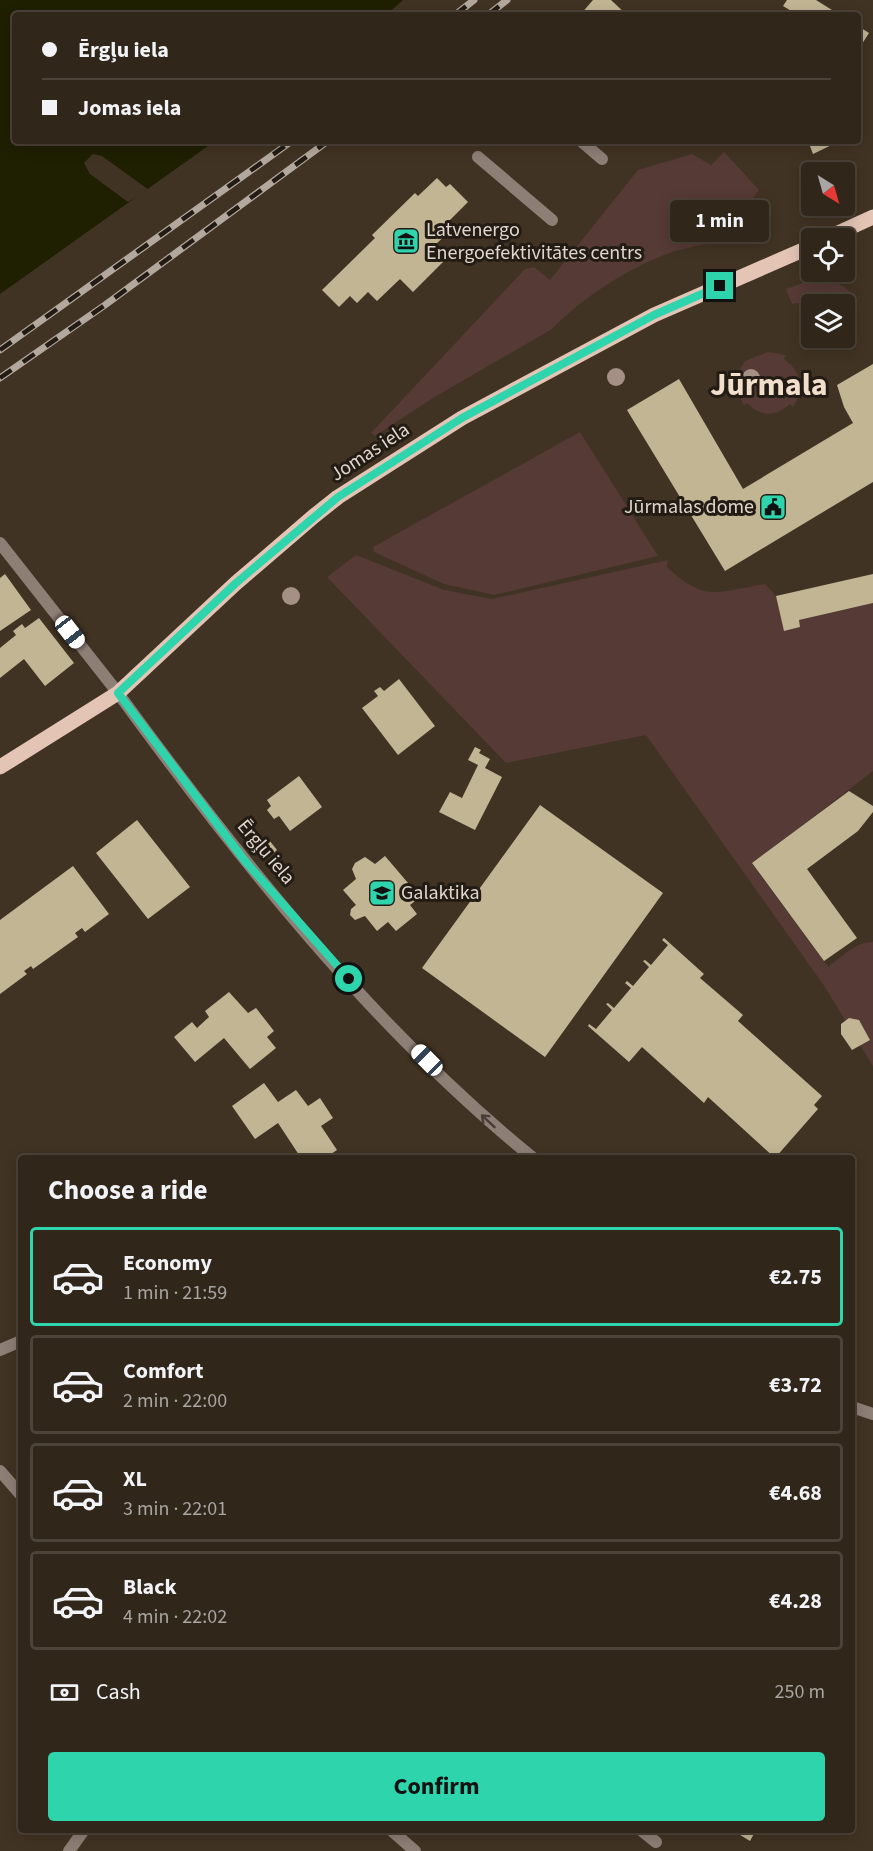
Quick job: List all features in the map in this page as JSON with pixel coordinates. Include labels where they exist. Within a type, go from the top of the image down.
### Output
[{"type":"main road","points":[[849,228],[873,217]]},
{"type":"main road","name":"Jomas iela","points":[[0,767],[118,693],[236,583],[314,516],[405,454],[462,418],[654,315],[801,251]]},
{"type":"street","points":[[584,144],[602,159]]},
{"type":"street","points":[[478,157],[552,220]]},
{"type":"street","name":"Ērgļu iela","points":[[0,543],[118,693],[245,861],[378,1013],[491,1124],[529,1155]]},
{"type":"street","points":[[0,1350],[18,1342]]},
{"type":"street","points":[[855,1408],[873,1414]]},
{"type":"street","points":[[0,1471],[18,1492]]},
{"type":"street","points":[[69,1851],[82,1833]]},
{"type":"street","points":[[394,1833],[415,1851]]},
{"type":"street","points":[[645,1833],[656,1842]]},
{"type":"shaded area","points":[[0,0],[403,0],[389,12],[12,12],[12,144],[211,144],[0,294]]},
{"type":"shaded area","points":[[724,152],[759,190],[748,210],[749,233],[728,240],[674,251],[634,269],[590,296],[552,329],[433,398],[375,436],[371,433],[525,269],[534,267],[550,280],[638,170],[692,154],[711,165]]},
{"type":"shaded area","points":[[805,282],[834,282],[853,294],[801,294],[801,302],[792,304],[786,289]]},
{"type":"shaded area","points":[[768,352],[786,355],[784,359],[795,369],[800,387],[793,407],[790,404],[779,411],[768,414],[757,411],[747,403],[743,405],[738,389],[740,375],[737,374],[745,361]]},
{"type":"shaded area","points":[[580,432],[658,556],[494,595],[444,584],[374,552],[373,547]]},
{"type":"shaded area","points":[[356,555],[444,590],[492,599],[668,560],[667,567],[680,579],[703,590],[724,591],[765,584],[776,596],[785,631],[800,627],[799,620],[873,603],[873,771],[752,864],[828,967],[855,947],[873,942],[873,1066],[825,987],[646,735],[506,763],[327,577]]},
{"type":"pier","points":[[93,154],[102,156],[149,190],[128,202],[90,174],[84,163]]},
{"type":"building","points":[[593,0],[611,0],[624,12],[583,12]]},
{"type":"building","points":[[787,0],[816,0],[835,12],[793,12],[783,6]]},
{"type":"building","points":[[861,28],[869,33],[861,45]]},
{"type":"building","points":[[809,144],[834,144],[813,154]]},
{"type":"building","name":"Latvenergo Energoefektivitātes centrs","points":[[437,178],[446,187],[450,184],[468,202],[446,224],[451,230],[436,244],[448,257],[413,292],[400,279],[377,301],[368,292],[357,303],[350,296],[339,307],[322,290],[375,238],[372,235],[415,193],[418,196]]},
{"type":"building","points":[[873,364],[873,482],[725,571],[627,410],[679,379],[743,489],[853,423],[844,407],[837,385]]},
{"type":"building","points":[[5,574],[31,610],[0,631],[0,578]]},
{"type":"building","points":[[873,574],[873,603],[799,620],[800,627],[784,631],[776,596]]},
{"type":"building","points":[[39,618],[74,663],[45,686],[24,659],[0,678],[0,648],[16,635],[13,631],[22,624],[25,628]]},
{"type":"building","points":[[399,679],[435,726],[398,755],[362,708],[378,696],[374,691],[380,687],[384,691]]},
{"type":"building","points":[[475,747],[481,750],[479,753],[490,759],[485,768],[502,777],[475,830],[439,812],[450,792],[462,798],[478,765],[468,760]]},
{"type":"building","points":[[299,776],[322,807],[290,831],[279,816],[274,819],[267,810],[271,806],[267,800]]},
{"type":"building","points":[[849,791],[873,806],[873,812],[858,831],[807,869],[857,938],[824,961],[752,863]]},
{"type":"building","points":[[540,805],[663,893],[545,1057],[422,968]]},
{"type":"building","points":[[137,820],[190,887],[148,919],[96,853]]},
{"type":"building","points":[[269,840],[277,850],[270,856],[262,846]]},
{"type":"building","name":"Galaktika","points":[[385,856],[420,897],[410,905],[417,914],[396,931],[388,922],[377,931],[365,916],[355,920],[350,915],[351,909],[356,905],[343,890],[356,879],[352,869],[355,863],[365,857],[375,864]]},
{"type":"building","points":[[73,866],[109,914],[85,932],[82,928],[75,933],[78,937],[33,969],[31,966],[24,971],[27,974],[0,994],[0,920]]},
{"type":"building","points":[[664,938],[704,974],[700,978],[743,1015],[738,1021],[822,1096],[814,1105],[818,1109],[778,1155],[772,1155],[708,1097],[704,1103],[642,1047],[629,1062],[588,1026],[589,1024],[596,1029],[612,1010],[606,1004],[614,1008],[631,988],[625,983],[627,981],[633,986],[649,967],[643,961],[651,965],[668,945],[662,940]]},
{"type":"building","points":[[229,992],[248,1013],[256,1008],[274,1031],[267,1037],[276,1048],[250,1069],[224,1038],[195,1062],[174,1037],[192,1022],[197,1028],[209,1017],[205,1011]]},
{"type":"building","points":[[849,1018],[859,1020],[870,1040],[852,1050],[841,1034],[841,1024]]},
{"type":"building","points":[[264,1083],[278,1102],[296,1090],[308,1106],[320,1098],[333,1118],[321,1126],[337,1150],[330,1155],[299,1155],[278,1123],[255,1139],[232,1106]]},
{"type":"building","points":[[737,1833],[754,1833],[750,1841]]},
{"type":"railway","points":[[459,12],[474,0]]},
{"type":"railway","points":[[492,12],[507,0]]},
{"type":"railway","points":[[0,350],[288,144]]},
{"type":"railway","points":[[0,378],[105,305],[324,144]]},
{"type":"place","name":"Latvenergo Energoefektivitātes centrs","points":[[406,241]]},
{"type":"place","name":"Jūrmalas dome","points":[[773,507]]},
{"type":"place","name":"Galaktika","points":[[382,893]]},
{"type":"district","name":"Jūrmala","points":[[769,385]]},
{"type":"route","points":[[349,979],[245,861],[118,693],[236,583],[338,497],[462,418],[654,315],[720,286]]}]
